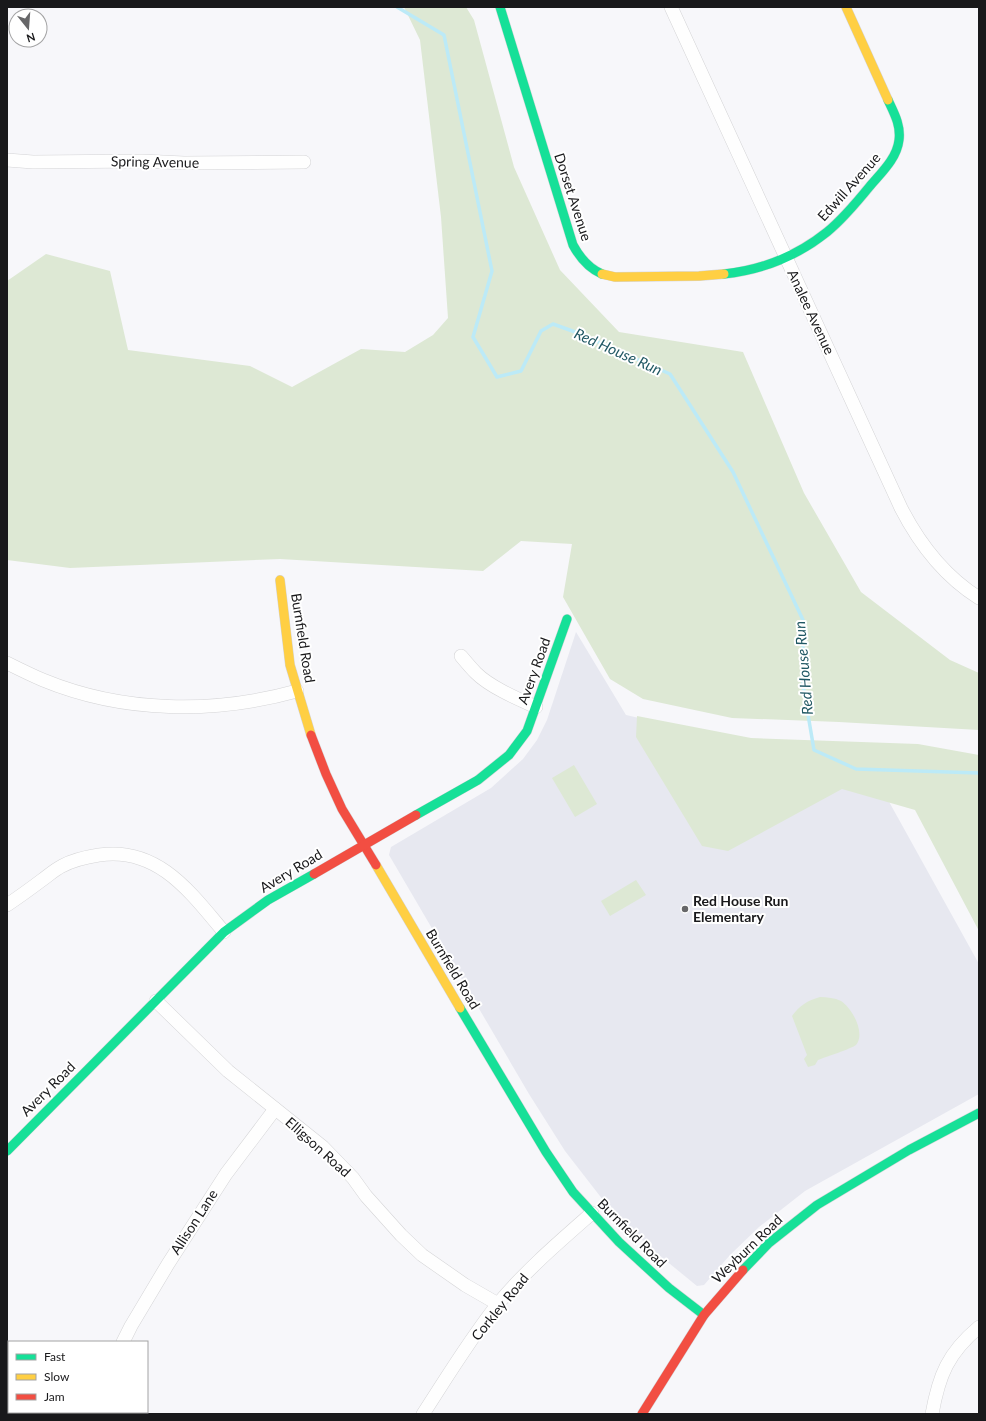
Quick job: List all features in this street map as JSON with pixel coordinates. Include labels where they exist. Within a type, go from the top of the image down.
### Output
[{"type":"street","name":"Dorset Avenue","points":[[500,7],[568,232],[573,245],[584,263],[593,271],[602,275],[615,277],[715,275],[751,270],[768,265],[786,257]]},
{"type":"street","name":"Analee Avenue","points":[[671,7],[909,524],[917,538],[935,561],[962,586],[979,598]]},
{"type":"street","name":"Edwill Avenue","points":[[786,257],[814,242],[839,221],[887,166],[899,148],[900,128],[897,119],[846,7]]},
{"type":"street","name":"Spring Avenue","points":[[7,160],[33,162],[304,162]]},
{"type":"street","name":"Burnfield Road","points":[[280,580],[290,666],[314,745],[342,809],[556,1168],[573,1192],[648,1269],[704,1315]]},
{"type":"street","name":"Avery Road","points":[[7,1151],[224,932],[268,900],[490,771],[509,755],[527,731],[567,619]]},
{"type":"street","points":[[461,656],[476,674],[486,681],[517,699],[536,707]]},
{"type":"street","points":[[7,663],[43,680],[72,691],[124,702],[155,706],[213,706],[259,700],[297,691]]},
{"type":"street","points":[[7,905],[53,871],[68,863],[90,856],[122,853],[149,861],[169,873],[188,890],[224,932]]},
{"type":"street","name":"Elligson Road","points":[[156,1001],[228,1071],[323,1147],[353,1178],[366,1196],[401,1235],[422,1255],[465,1285],[498,1304]]},
{"type":"street","name":"Allison Lane","points":[[124,1341],[168,1264],[226,1174],[275,1109]]},
{"type":"street","name":"Weyburn Road","points":[[642,1414],[704,1315],[735,1278],[768,1243],[817,1205],[909,1150],[979,1113]]},
{"type":"street","name":"Corkley Road","points":[[423,1414],[481,1326],[498,1304],[526,1273],[592,1213]]},
{"type":"street","points":[[932,1414],[943,1372],[964,1340],[979,1327]]},
{"type":"shaded area","name":"Red House Run Elementary","points":[[576,632],[626,715],[872,771],[979,964],[979,1094],[805,1191],[759,1227],[730,1255],[704,1285],[697,1286],[648,1246],[603,1200],[565,1151],[529,1094],[389,855],[391,847],[491,788],[523,759],[537,740],[547,720]]},
{"type":"green space","points":[[404,7],[466,7],[474,20],[514,167],[560,270],[619,332],[743,352],[804,493],[861,592],[950,660],[979,673],[979,730],[732,718],[643,699],[610,679],[563,597],[572,544],[521,541],[483,571],[280,559],[70,568],[7,560],[7,281],[46,254],[110,271],[128,350],[250,366],[292,387],[361,349],[405,352],[433,335],[448,318],[441,217],[420,40]]},
{"type":"green space","points":[[637,716],[751,738],[918,744],[979,755],[979,931],[915,810],[842,789],[728,851],[702,846],[636,737]]},
{"type":"green space","points":[[574,765],[597,804],[575,817],[552,778]]},
{"type":"green space","points":[[636,880],[646,895],[610,916],[601,901]]},
{"type":"green space","points":[[820,997],[836,999],[845,1004],[853,1015],[859,1028],[859,1040],[853,1047],[818,1060],[815,1065],[808,1067],[804,1059],[807,1055],[792,1016],[804,1004]]},
{"type":"waterway","name":"Red House Run","points":[[397,7],[444,35],[492,271],[473,337],[497,377],[521,371],[541,331],[553,324],[578,333],[670,374],[733,472],[803,620],[803,685],[814,750],[856,769],[979,773]]},
{"type":"traffic: fast","points":[[500,7],[573,245],[585,262],[602,274]]},
{"type":"traffic: fast","points":[[724,274],[752,269],[791,255],[816,241],[844,216],[892,159],[898,147],[898,124],[888,100]]},
{"type":"traffic: fast","points":[[416,815],[478,780],[509,755],[527,731],[567,619]]},
{"type":"traffic: fast","points":[[7,1151],[224,932],[268,900],[314,874]]},
{"type":"traffic: fast","points":[[460,1008],[546,1152],[573,1192],[619,1242],[669,1288],[704,1315]]},
{"type":"traffic: fast","points":[[743,1270],[769,1243],[817,1205],[909,1150],[979,1113]]},
{"type":"traffic: slow","points":[[846,7],[888,100]]},
{"type":"traffic: slow","points":[[602,274],[615,277],[699,276],[724,274]]},
{"type":"traffic: slow","points":[[280,580],[290,665],[311,735]]},
{"type":"traffic: slow","points":[[376,865],[460,1008]]},
{"type":"traffic: jam","points":[[311,735],[326,774],[342,809],[376,865]]},
{"type":"traffic: jam","points":[[314,874],[416,815]]},
{"type":"traffic: jam","points":[[642,1414],[704,1315],[743,1270]]},
{"type":"place","name":"Red House Run Elementary","points":[[685,909]]}]
